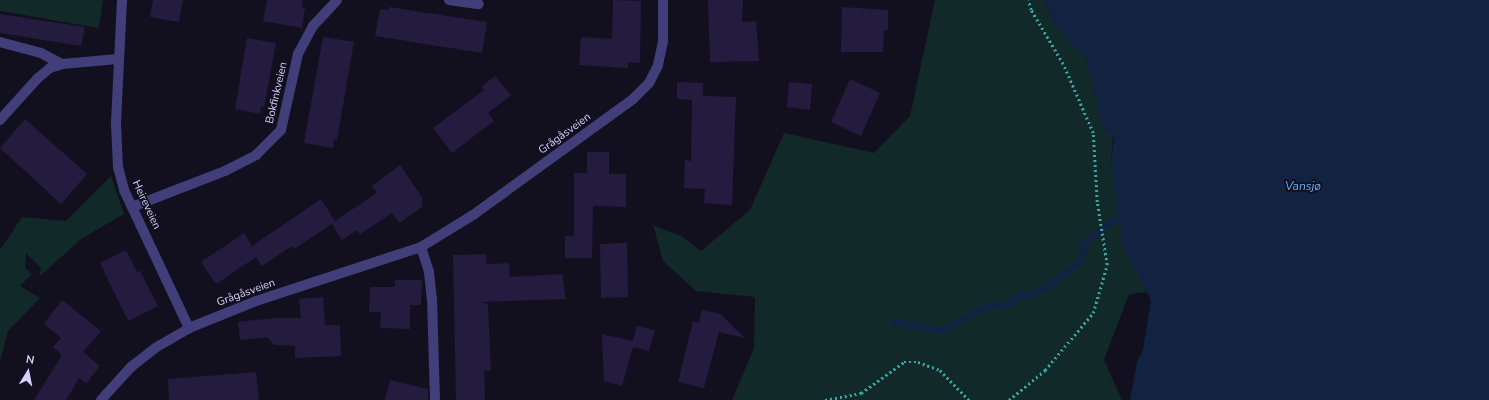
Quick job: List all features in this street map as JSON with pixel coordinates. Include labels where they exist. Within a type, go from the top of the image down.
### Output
[{"type":"street","name":"Heireveien","points":[[122,0],[118,59],[118,167],[124,190],[189,328]]},
{"type":"street","name":"Bokfinkveien","points":[[132,207],[225,171],[256,154],[282,130],[298,54],[313,26],[337,0]]},
{"type":"street","points":[[449,0],[479,4]]},
{"type":"street","name":"Grågåsveien","points":[[101,400],[117,380],[143,358],[189,328],[256,301],[421,247],[473,215],[633,99],[650,83],[658,65],[663,42],[663,0]]},
{"type":"street","points":[[0,42],[41,53],[62,64]]},
{"type":"street","points":[[0,120],[38,78],[62,64],[118,59]]},
{"type":"street","points":[[421,247],[429,272],[432,299],[435,400]]},
{"type":"path","points":[[1009,400],[1045,370],[1093,313],[1107,265],[1097,202],[1093,133],[1063,64],[1031,10],[1028,0]]},
{"type":"path","points":[[825,400],[861,393],[904,362],[918,362],[940,370],[969,400]]},
{"type":"green space","points":[[0,0],[103,0],[99,28],[0,11]]},
{"type":"green space","points":[[935,0],[1046,0],[1052,21],[1074,47],[1085,54],[1105,129],[1113,136],[1111,159],[1149,292],[1129,294],[1104,360],[1122,400],[732,400],[754,348],[755,297],[696,291],[663,261],[653,225],[681,236],[701,251],[750,210],[784,133],[874,153],[910,116]]},
{"type":"green space","points":[[111,176],[124,214],[81,239],[39,277],[41,268],[26,253],[25,268],[32,274],[20,286],[40,298],[8,331],[0,361],[0,250],[22,217],[66,221]]},
{"type":"water","name":"Vansjø","points":[[1046,0],[1489,0],[1489,400],[1130,400],[1137,362],[1143,350],[1151,300],[1123,246],[1111,159],[1114,139],[1102,126],[1085,54],[1074,47],[1052,21]]},
{"type":"building","points":[[153,0],[183,0],[179,22],[150,17]]},
{"type":"building","points":[[267,0],[303,0],[302,8],[305,8],[302,28],[263,21]]},
{"type":"building","points":[[613,0],[641,1],[640,63],[628,62],[628,68],[579,65],[581,37],[612,39]]},
{"type":"building","points":[[708,0],[743,0],[742,22],[756,21],[759,61],[710,62]]},
{"type":"building","points":[[389,7],[487,22],[482,53],[375,36],[380,9],[389,10]]},
{"type":"building","points":[[842,7],[888,10],[888,30],[884,30],[883,52],[841,52]]},
{"type":"building","points":[[0,14],[85,27],[81,46],[0,33]]},
{"type":"building","points":[[323,37],[354,42],[337,140],[334,139],[333,148],[304,143]]},
{"type":"building","points":[[247,38],[276,43],[264,107],[261,107],[260,114],[235,109]]},
{"type":"building","points":[[495,76],[511,95],[488,113],[494,121],[452,153],[433,128],[484,90],[482,86]]},
{"type":"building","points":[[850,79],[880,93],[861,136],[831,122]]},
{"type":"building","points":[[677,82],[703,83],[703,96],[736,97],[732,205],[704,203],[705,189],[684,188],[685,160],[691,161],[692,100],[677,99]]},
{"type":"building","points":[[789,82],[812,84],[810,110],[787,107]]},
{"type":"building","points":[[25,119],[87,174],[61,204],[0,148]]},
{"type":"building","points":[[587,152],[609,152],[609,174],[626,174],[626,207],[593,206],[592,258],[565,258],[565,236],[574,236],[574,173],[587,173]]},
{"type":"building","points":[[400,165],[422,197],[422,207],[399,223],[392,213],[360,234],[357,230],[342,240],[332,224],[294,249],[292,246],[262,266],[256,257],[216,284],[201,262],[244,233],[252,246],[321,199],[335,221],[377,193],[372,186]]},
{"type":"building","points":[[627,243],[628,297],[601,298],[600,244]]},
{"type":"building","points":[[126,250],[137,272],[140,271],[158,306],[128,321],[100,263]]},
{"type":"building","points":[[486,254],[487,264],[509,263],[510,277],[562,274],[566,299],[480,302],[488,304],[491,370],[484,371],[485,400],[456,400],[453,255]]},
{"type":"building","points":[[395,280],[422,280],[421,305],[410,305],[410,329],[380,328],[381,312],[369,312],[370,287],[395,287]]},
{"type":"building","points":[[323,297],[325,325],[340,325],[341,356],[295,358],[295,346],[274,345],[267,337],[240,340],[238,322],[275,318],[301,318],[299,299]]},
{"type":"building","points":[[62,300],[101,331],[83,352],[100,366],[86,384],[79,378],[66,400],[34,400],[62,355],[53,347],[61,338],[44,324]]},
{"type":"building","points":[[702,310],[720,314],[745,338],[719,332],[704,388],[678,382],[693,321],[699,323]]},
{"type":"building","points":[[637,326],[655,330],[649,351],[633,347],[622,386],[604,381],[602,334],[633,341]]},
{"type":"building","points":[[256,372],[259,400],[169,400],[168,379]]},
{"type":"building","points":[[390,380],[428,389],[428,400],[385,400]]},
{"type":"waterway","points":[[893,322],[942,330],[988,306],[1010,303],[1021,294],[1031,295],[1046,287],[1080,261],[1084,251],[1082,246],[1085,241],[1118,217]]}]
